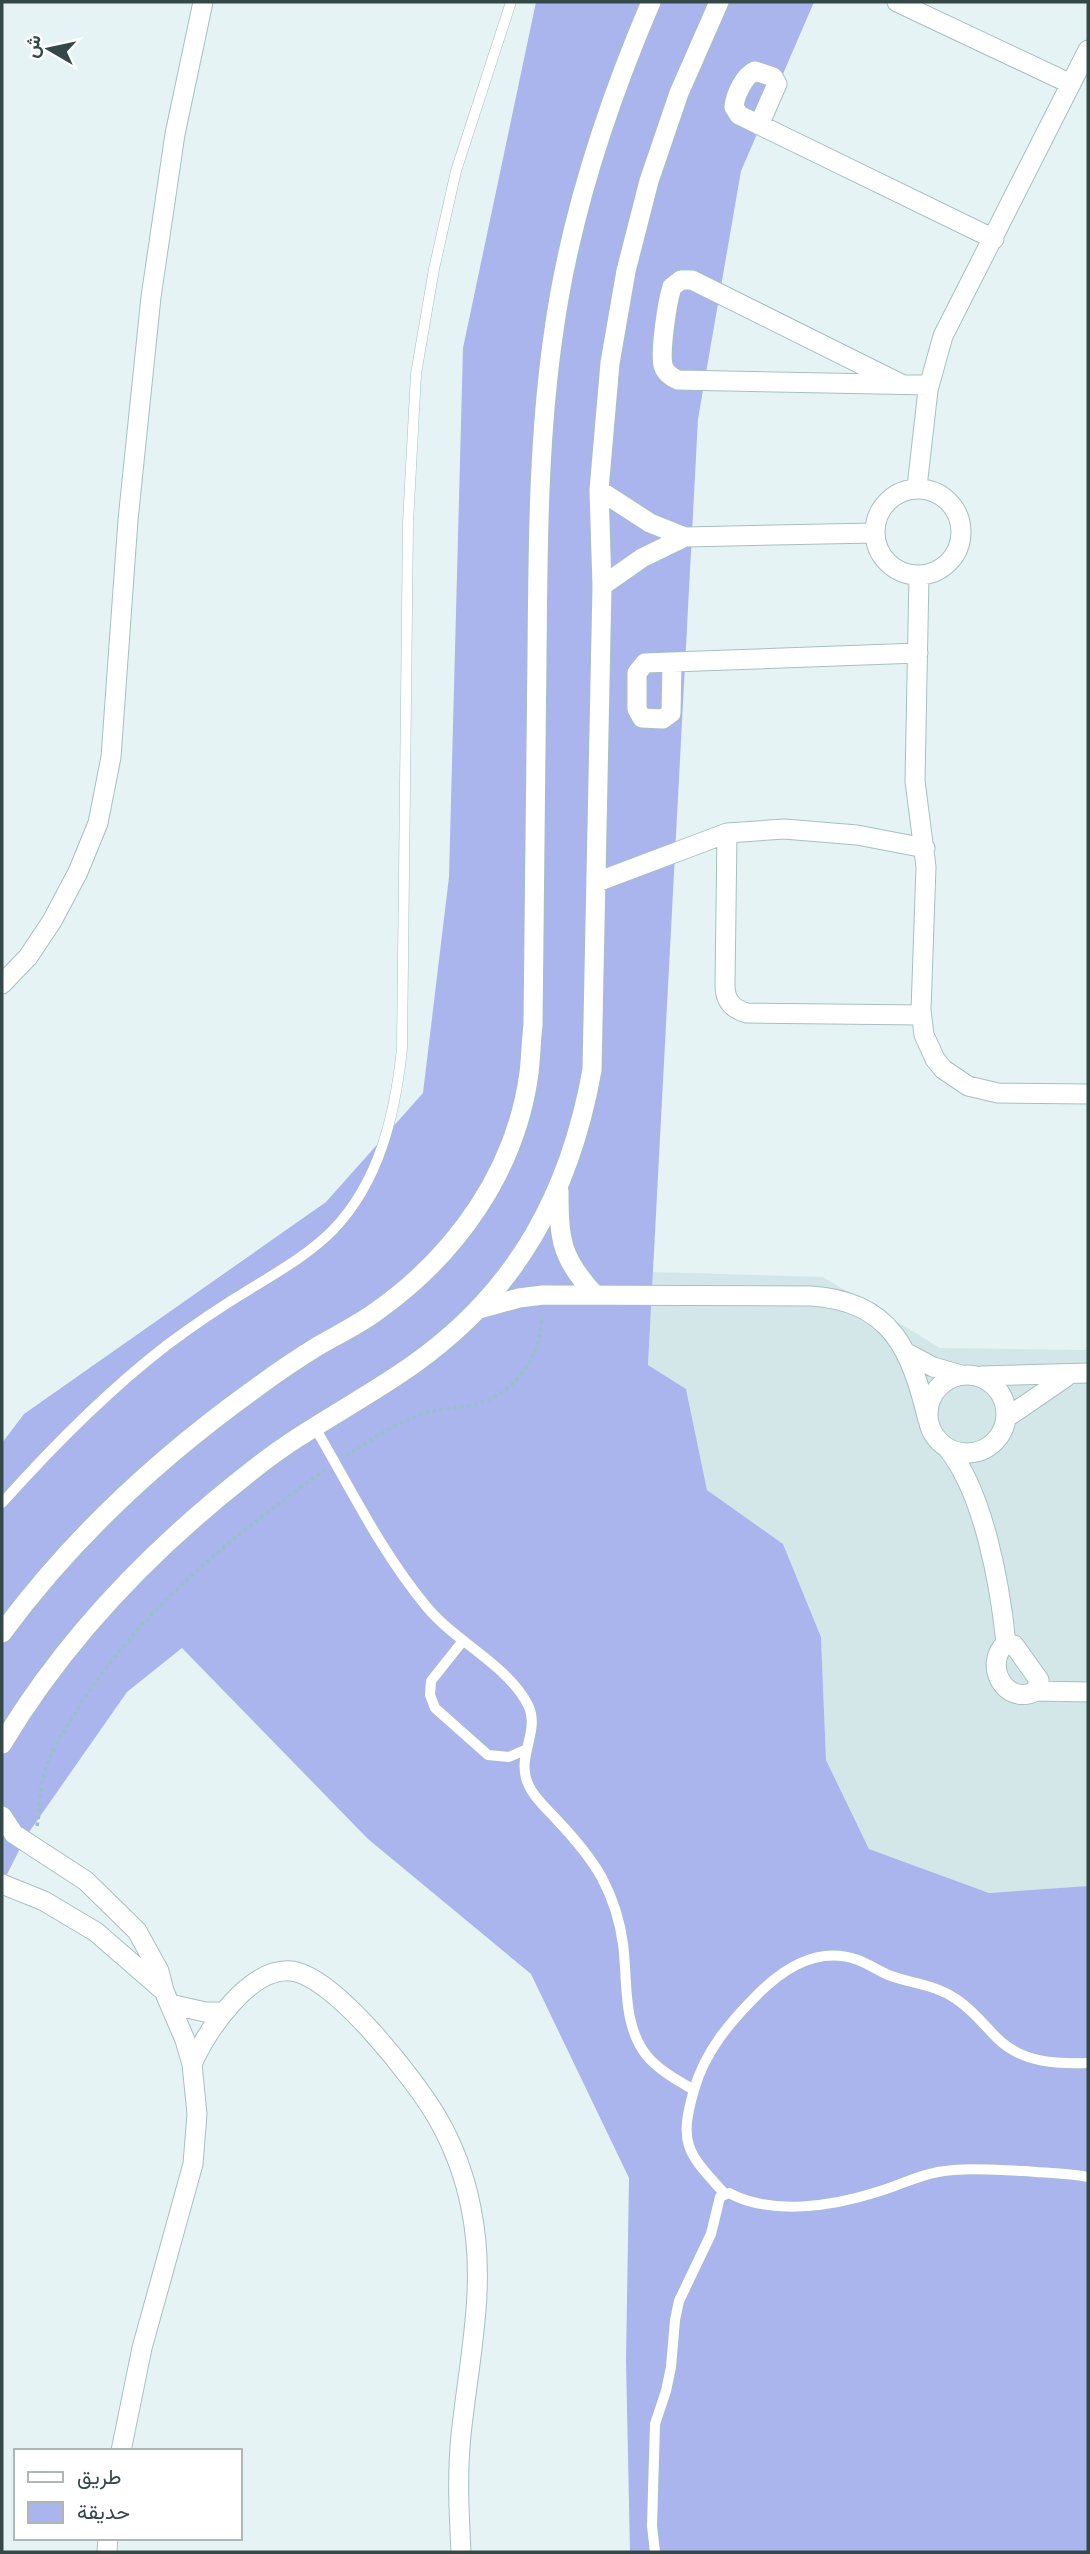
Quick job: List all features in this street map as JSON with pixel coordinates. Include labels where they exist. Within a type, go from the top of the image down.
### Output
[{"type":"street","points":[[2,984],[28,957],[51,921],[78,872],[98,823],[111,757],[134,447],[151,298],[173,148],[203,2]]},
{"type":"street","points":[[2,1633],[51,1573],[99,1521],[149,1473],[202,1428],[257,1387],[315,1348],[375,1313],[414,1283],[449,1249],[478,1210],[501,1167],[518,1122],[529,1074],[533,1025],[538,513],[543,420],[554,328],[572,237],[596,148],[626,60],[651,2]]},
{"type":"street","points":[[2,1744],[62,1659],[118,1592],[162,1547],[257,1466],[314,1426],[414,1364],[479,1309],[523,1251],[559,1188],[584,1112],[592,1070],[602,586],[599,490],[610,363],[626,271],[649,181],[675,106],[719,2]]},
{"type":"street","points":[[897,2],[1072,84]]},
{"type":"street","points":[[917,487],[929,385],[943,336],[1088,50]]},
{"type":"street","points":[[759,125],[994,239]]},
{"type":"street","points":[[901,384],[692,280],[681,280],[671,287],[662,363],[667,373],[678,380],[929,385]]},
{"type":"street","points":[[917,487],[939,493],[956,509],[962,531],[957,553],[941,570],[919,576],[896,571],[880,555],[874,533],[879,510],[895,494],[917,487]]},
{"type":"street","points":[[599,490],[650,523],[685,537],[874,533]]},
{"type":"street","points":[[602,586],[642,558],[685,537]]},
{"type":"street","points":[[919,576],[915,781],[925,848],[921,1015],[923,1035],[943,1069],[968,1086],[998,1093],[1088,1094]]},
{"type":"street","points":[[672,662],[918,653]]},
{"type":"street","points":[[597,882],[727,833],[784,829],[845,834],[925,848]]},
{"type":"street","points":[[727,833],[724,985],[725,993],[733,1007],[747,1013],[921,1015]]},
{"type":"street","points":[[559,1188],[560,1234],[565,1253],[594,1295]]},
{"type":"street","points":[[479,1309],[519,1298],[543,1295],[827,1297],[844,1300],[874,1315],[887,1326],[907,1353],[928,1420],[938,1441],[948,1449],[964,1472],[975,1498],[999,1589],[1006,1643],[998,1653],[995,1665],[997,1676],[1013,1693],[1025,1695],[1036,1691],[1088,1692]]},
{"type":"street","points":[[907,1353],[933,1367],[994,1385],[1004,1400],[1006,1418],[1001,1434],[989,1447],[979,1472],[975,1498]]},
{"type":"street","points":[[928,1420],[929,1405],[935,1391],[947,1380],[970,1376],[1079,1374]]},
{"type":"street","points":[[1006,1418],[1079,1374]]},
{"type":"street","points":[[948,1449],[968,1453],[989,1447]]},
{"type":"street","points":[[1006,1643],[1014,1645],[1039,1680],[1036,1691]]},
{"type":"street","points":[[2,1816],[14,1834],[86,1881],[137,1931],[152,1955],[186,2040],[192,2064],[197,2114],[193,2164],[142,2348],[121,2449]]},
{"type":"street","points":[[2,1884],[44,1901],[96,1932],[167,1998],[205,2011],[224,2012]]},
{"type":"street","points":[[192,2064],[205,2038],[224,2012],[259,1979],[270,1973],[294,1971],[315,1980],[348,2008],[401,2066],[438,2119],[452,2148],[471,2209],[479,2273],[472,2360],[459,2463],[461,2552]]},
{"type":"lane","points":[[2,1503],[54,1446],[113,1388],[180,1335],[293,1263],[332,1231],[346,1216],[385,1143],[397,1096],[404,1012],[408,523],[416,374],[434,269],[456,171],[511,2]]},
{"type":"lane","points":[[314,1426],[394,1565],[435,1617],[462,1642],[499,1669],[527,1703],[532,1724],[524,1767],[528,1785],[593,1862],[612,1900],[622,1936],[631,2023],[637,2040],[659,2068],[694,2090]]},
{"type":"lane","points":[[462,1642],[431,1681],[430,1695],[435,1708],[488,1755],[509,1757],[527,1749]]},
{"type":"lane","points":[[1088,2063],[1064,2064],[1032,2059],[1000,2041],[967,2006],[939,1989],[888,1975],[850,1958],[824,1955],[788,1969],[745,2006],[718,2038],[694,2090],[685,2136],[690,2152],[698,2164],[724,2193],[769,2205],[804,2205],[855,2198],[918,2177],[959,2170],[1088,2177]]},
{"type":"lane","points":[[655,2552],[652,2526],[654,2424],[666,2391],[679,2301],[711,2234],[720,2197],[724,2193]]},
{"type":"path","points":[[31,1845],[39,1815],[42,1783],[52,1752],[83,1700],[113,1660],[147,1622],[222,1550],[335,1462],[406,1420],[444,1407],[480,1403],[510,1386],[523,1374],[539,1342],[543,1295]]},
{"type":"shaded area","points":[[653,1272],[823,1277],[940,1348],[1088,1350],[1088,1886],[989,1893],[869,1849],[826,1760],[821,1637],[783,1544],[707,1490],[686,1389],[648,1365]]},
{"type":"green space","points":[[536,2],[814,2],[741,171],[698,419],[648,1365],[686,1389],[707,1490],[783,1544],[821,1637],[826,1760],[869,1849],[989,1893],[1088,1886],[1088,2552],[630,2552],[626,2360],[629,2178],[531,1974],[368,1839],[182,1648],[127,1692],[27,1835],[2,1884],[2,1443],[24,1414],[326,1202],[423,1093],[449,877],[463,348]]}]
